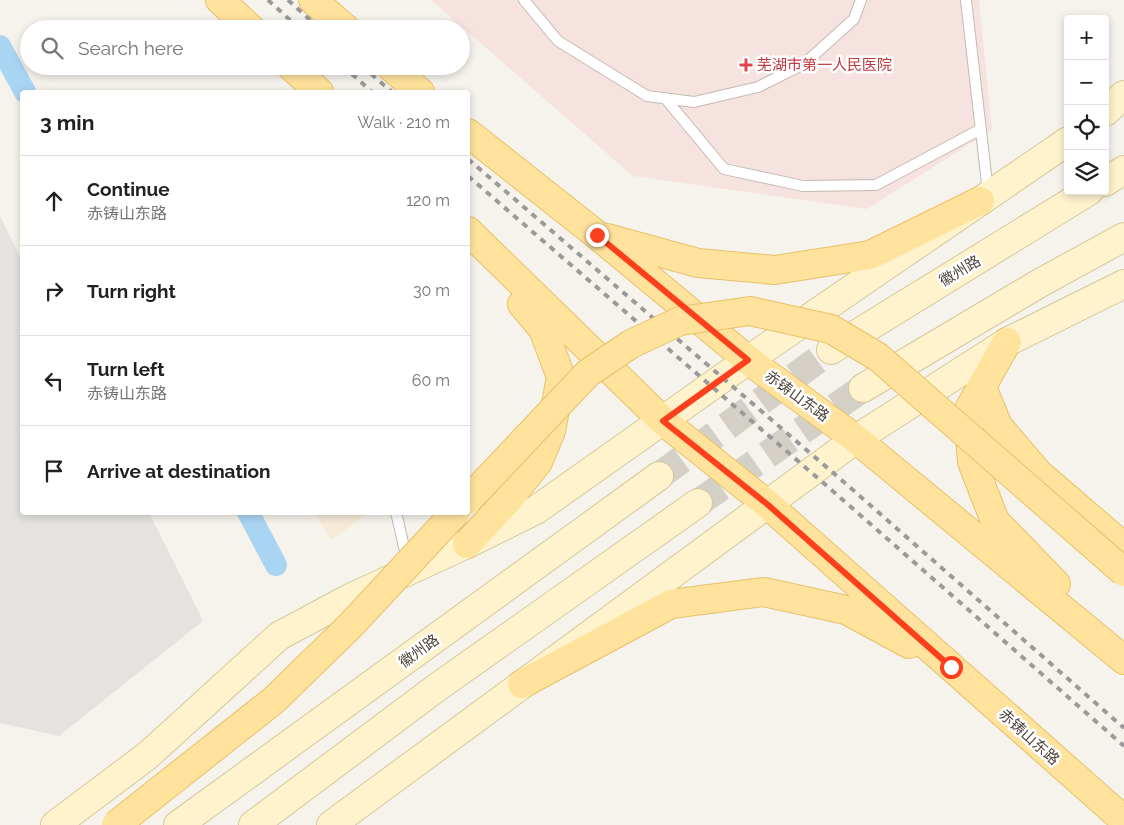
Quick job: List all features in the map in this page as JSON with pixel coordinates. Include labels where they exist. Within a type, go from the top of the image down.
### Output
[{"type":"main road","points":[[220,0],[241,20]]},
{"type":"main road","points":[[313,0],[336,20]]},
{"type":"main road","points":[[301,75],[317,90]]},
{"type":"main road","points":[[400,75],[418,90]]},
{"type":"main road","name":"赤铸山东路","points":[[470,135],[597,235],[748,360],[856,439],[1124,660]]},
{"type":"main road","points":[[597,235],[698,263],[775,270],[870,255],[984,198]]},
{"type":"main road","name":"赤铸山东路","points":[[470,233],[663,421],[767,504],[1124,820]]},
{"type":"main road","points":[[467,544],[507,501],[538,462],[551,431],[561,377],[543,329],[470,239]]},
{"type":"main road","points":[[470,498],[588,372],[631,344],[680,321],[750,311],[831,329],[878,357],[1124,572]]},
{"type":"main road","points":[[1008,342],[968,411],[972,462],[995,521],[1074,604],[1124,652]]},
{"type":"main road","points":[[982,388],[998,426],[1039,474],[1124,547]]},
{"type":"main road","points":[[116,825],[274,700],[351,625],[453,515]]},
{"type":"main road","points":[[522,684],[671,604],[764,592],[846,610],[951,667]]},
{"type":"street","points":[[1109,108],[1124,95]]},
{"type":"street","points":[[55,825],[147,756],[279,636],[350,598],[536,510],[748,360],[1064,144]]},
{"type":"street","points":[[1109,179],[1124,170]]},
{"type":"street","name":"徽州路","points":[[831,350],[1083,195]]},
{"type":"street","points":[[863,388],[1040,283],[1124,237]]},
{"type":"street","points":[[331,825],[856,439],[1008,342],[1124,284]]},
{"type":"street","name":"徽州路","points":[[178,825],[658,476]]},
{"type":"street","points":[[253,825],[439,686],[698,503]]},
{"type":"lane","points":[[524,0],[558,41],[646,96],[694,102],[758,87],[804,64],[854,19],[861,0]]},
{"type":"lane","points":[[966,0],[981,130],[984,198]]},
{"type":"lane","points":[[666,98],[724,170],[803,186],[876,185],[981,130]]},
{"type":"lane","points":[[397,515],[410,571]]},
{"type":"shaded area","name":"芜湖市第一人民医院","points":[[431,0],[979,0],[992,130],[867,209],[633,176],[470,34],[470,20],[454,20]]},
{"type":"shaded area","points":[[0,216],[20,257],[20,515],[150,515],[203,621],[59,736],[0,723]]},
{"type":"shaded area","points":[[316,515],[365,515],[331,540]]},
{"type":"waterway","points":[[0,46],[24,90]]},
{"type":"waterway","points":[[250,515],[276,565]]},
{"type":"tunnel","points":[[659,476],[831,350]]},
{"type":"tunnel","points":[[698,503],[863,388]]},
{"type":"railway","points":[[268,0],[290,20]]},
{"type":"railway","points":[[288,0],[310,20]]},
{"type":"railway","points":[[353,75],[370,90]]},
{"type":"railway","points":[[372,75],[390,90]]},
{"type":"railway","points":[[470,161],[845,483],[1124,728]]},
{"type":"railway","points":[[470,178],[1124,746]]},
{"type":"place","name":"芜湖市第一人民医院","points":[[746,65]]},
{"type":"route","points":[[597,235],[748,360],[663,421],[767,504],[951,667]]}]
